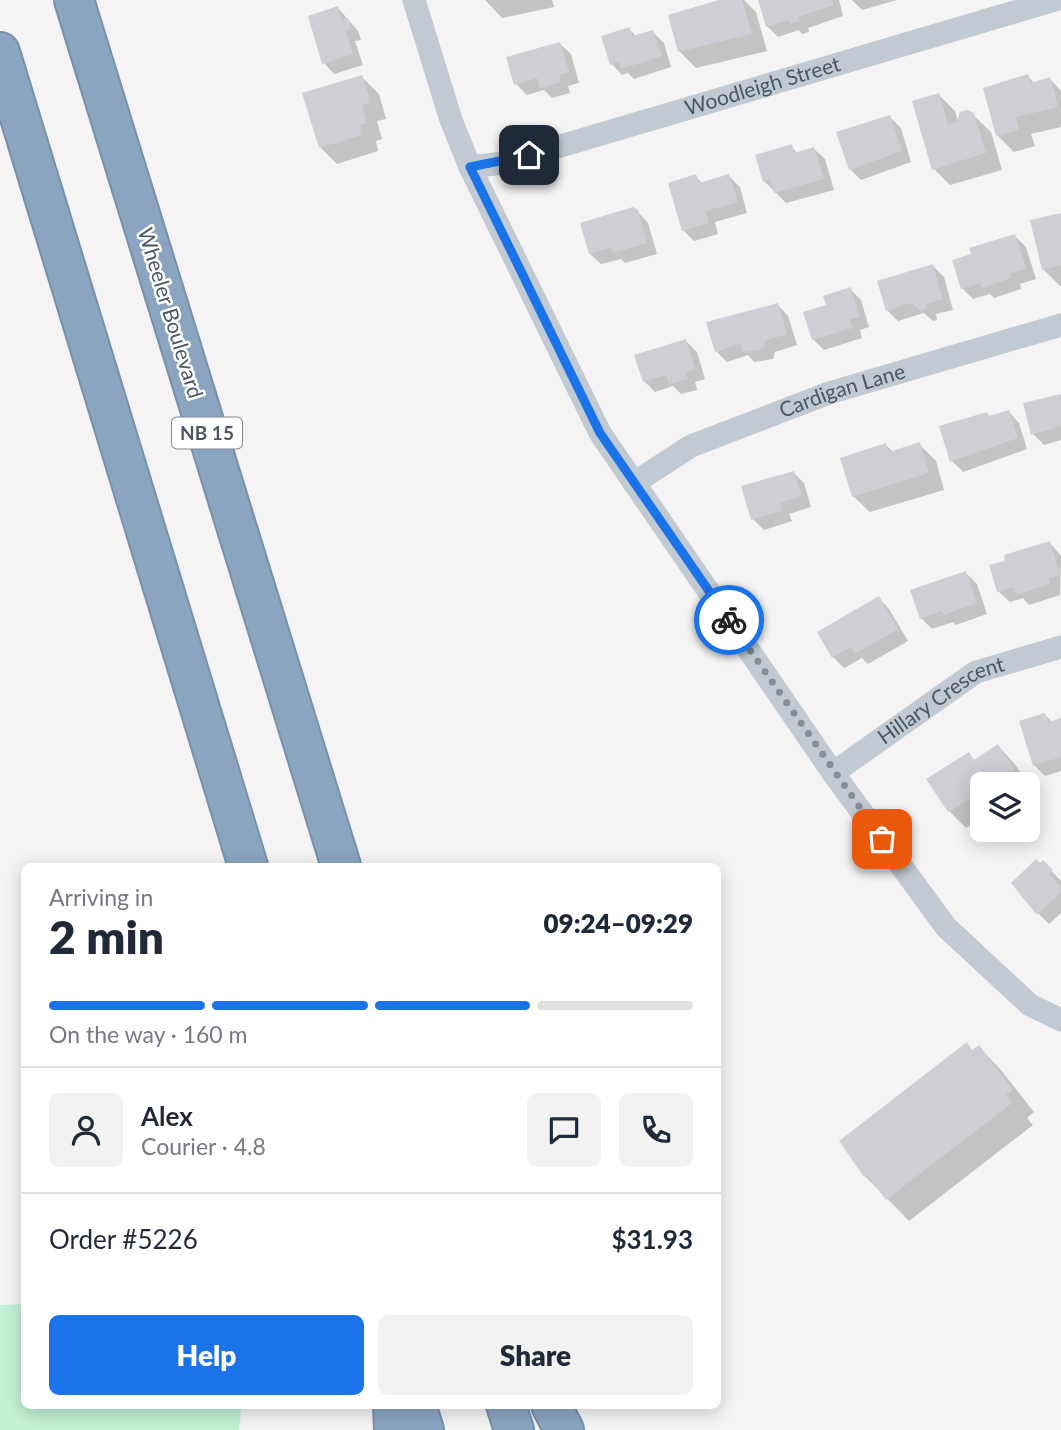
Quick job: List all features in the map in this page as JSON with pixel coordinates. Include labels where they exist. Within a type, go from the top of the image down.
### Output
[{"type":"highway","name":"Wheeler Boulevard","points":[[74,0],[340,863]]},
{"type":"highway","points":[[0,52],[247,863]]},
{"type":"highway","points":[[393,1409],[394,1430]]},
{"type":"highway","points":[[417,1409],[424,1430]]},
{"type":"highway","points":[[507,1409],[514,1430]]},
{"type":"highway","points":[[553,1409],[564,1430]]},
{"type":"street","points":[[414,0],[451,120],[470,167],[600,433],[833,774],[946,927],[1030,1004],[1061,1020]]},
{"type":"street","name":"Woodleigh Street","points":[[470,167],[503,163],[1055,0]]},
{"type":"street","name":"Cardigan Lane","points":[[634,484],[691,446],[830,393],[1061,325]]},
{"type":"street","name":"Hillary Crescent","points":[[833,774],[976,672],[1061,647]]},
{"type":"green space","points":[[21,1304],[21,1409],[242,1409],[239,1430],[0,1430],[0,1305]]},
{"type":"building","points":[[719,0],[742,0],[752,34],[678,52],[668,15]]},
{"type":"building","points":[[758,0],[832,0],[834,5],[798,17],[799,21],[790,24],[789,20],[766,27]]},
{"type":"building","points":[[338,6],[342,20],[348,18],[351,29],[346,31],[353,54],[322,64],[308,16]]},
{"type":"building","points":[[630,27],[632,36],[653,30],[662,56],[621,69],[619,62],[610,65],[601,36]]},
{"type":"building","points":[[560,42],[569,72],[559,75],[561,82],[540,88],[537,78],[514,85],[506,57]]},
{"type":"building","points":[[1028,74],[1031,83],[1050,77],[1059,107],[1016,117],[1019,130],[996,136],[983,88]]},
{"type":"building","points":[[362,75],[371,103],[362,105],[367,123],[360,125],[363,135],[319,148],[302,93]]},
{"type":"building","points":[[939,93],[948,124],[957,122],[960,112],[967,110],[974,113],[986,153],[932,170],[912,101]]},
{"type":"building","points":[[890,115],[902,151],[849,170],[836,132]]},
{"type":"building","points":[[792,144],[794,153],[814,147],[824,179],[774,193],[770,180],[763,182],[755,155]]},
{"type":"building","points":[[696,174],[699,183],[729,174],[738,202],[705,211],[709,223],[682,231],[668,183]]},
{"type":"building","points":[[633,207],[638,210],[647,243],[613,253],[611,248],[589,254],[580,223]]},
{"type":"building","points":[[1061,213],[1061,265],[1042,270],[1030,220]]},
{"type":"building","points":[[1015,234],[1026,269],[1010,273],[1012,278],[981,288],[980,283],[961,289],[952,260],[971,254],[969,248]]},
{"type":"building","points":[[933,264],[943,299],[926,304],[927,309],[921,311],[911,303],[886,311],[877,281]]},
{"type":"building","points":[[851,287],[860,317],[850,319],[853,328],[812,340],[803,312],[826,305],[823,296]]},
{"type":"building","points":[[778,303],[787,334],[765,341],[763,349],[742,352],[740,344],[715,352],[706,322]]},
{"type":"building","points":[[686,339],[695,369],[685,372],[688,379],[669,384],[666,375],[643,382],[634,355]]},
{"type":"building","points":[[1061,394],[1061,426],[1031,435],[1023,403]]},
{"type":"building","points":[[1009,410],[1018,438],[950,462],[939,426],[987,412],[989,416]]},
{"type":"building","points":[[920,442],[929,473],[852,497],[840,458],[886,443],[889,452]]},
{"type":"building","points":[[794,471],[802,496],[780,503],[782,511],[751,520],[741,486]]},
{"type":"building","points":[[1050,541],[1060,575],[1049,578],[1050,584],[1016,595],[1014,587],[997,592],[989,565],[1005,561],[1004,555]]},
{"type":"building","points":[[966,571],[977,603],[944,615],[942,611],[920,619],[910,590]]},
{"type":"building","points":[[879,596],[898,629],[855,654],[851,647],[832,658],[817,632]]},
{"type":"building","points":[[1045,713],[1048,722],[1061,718],[1061,757],[1033,766],[1019,721]]},
{"type":"building","points":[[998,744],[1015,770],[970,772],[970,798],[948,812],[926,779],[969,752],[974,760]]},
{"type":"building","points":[[1036,859],[1040,863],[1043,860],[1053,870],[1049,874],[1061,887],[1061,892],[1037,915],[1011,883]]},
{"type":"building","points":[[967,1042],[972,1050],[979,1045],[1013,1090],[1006,1095],[1012,1103],[886,1200],[867,1175],[864,1177],[839,1141]]},
{"type":"way so far","points":[[729,620],[811,737],[833,774],[882,839]]},
{"type":"route","points":[[529,155],[503,163],[470,167],[600,433],[729,620]]}]
